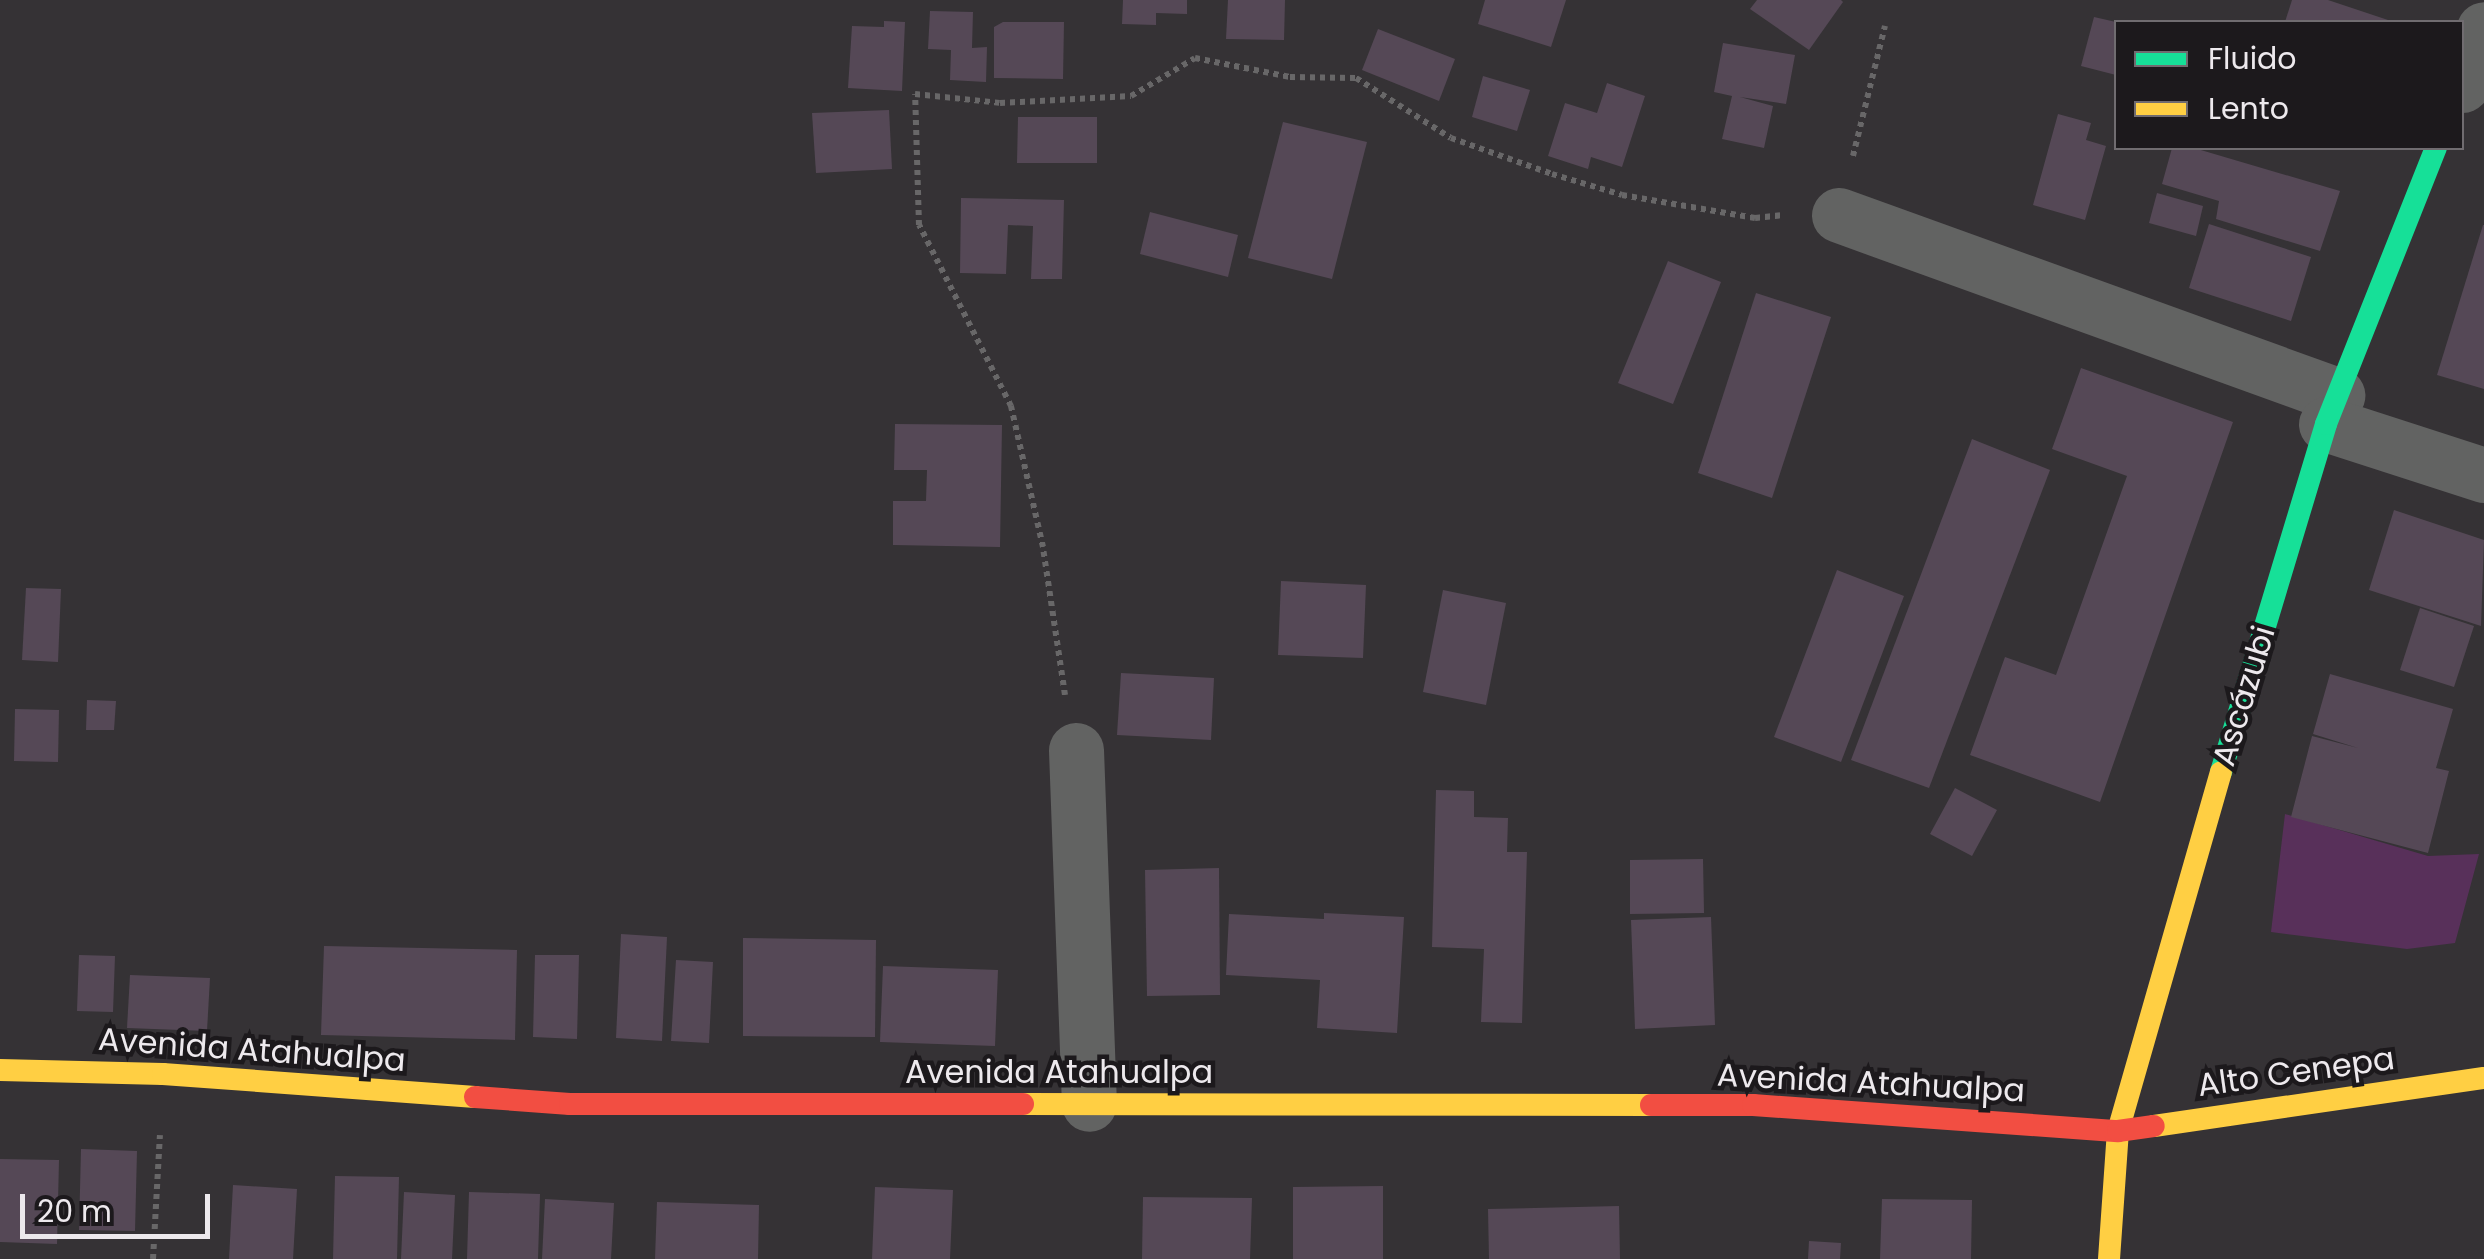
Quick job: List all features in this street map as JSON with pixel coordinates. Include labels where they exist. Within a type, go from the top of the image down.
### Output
[{"type":"street","points":[[2464,80],[2484,29]]},
{"type":"street","name":"Ascázubi","points":[[2110,1259],[2118,1131],[2332,409],[2435,150]]},
{"type":"street","points":[[1839,214],[2332,409],[2484,475]]},
{"type":"street","points":[[1076,750],[1089,1104]]},
{"type":"street","name":"Avenida Atahualpa","points":[[0,1070],[163,1074],[570,1104],[1752,1106],[2118,1131]]},
{"type":"street","name":"Alto Cenepa","points":[[2118,1131],[2484,1078]]},
{"type":"path","points":[[1839,214],[1885,26]]},
{"type":"path","points":[[1076,750],[1044,547],[1011,406],[919,226],[915,94],[1000,103],[1131,96],[1195,58],[1290,77],[1356,78],[1451,138],[1552,174],[1622,195],[1755,218]]},
{"type":"path","points":[[152,1259],[163,1074]]},
{"type":"shaded area","points":[[2285,814],[2428,856],[2479,854],[2455,943],[2407,949],[2271,932]]},
{"type":"building","points":[[1123,0],[1187,0],[1187,14],[1156,13],[1156,25],[1122,24]]},
{"type":"building","points":[[1228,0],[1285,0],[1284,40],[1226,39]]},
{"type":"building","points":[[1485,0],[1566,0],[1551,47],[1478,24]]},
{"type":"building","points":[[1757,0],[1843,2],[1809,50],[1750,9]]},
{"type":"building","points":[[2292,0],[2328,0],[2388,20],[2286,20]]},
{"type":"building","points":[[930,11],[973,12],[972,48],[987,47],[986,82],[950,80],[951,50],[928,49]]},
{"type":"building","points":[[2094,17],[2114,22],[2114,74],[2081,66]]},
{"type":"building","points":[[884,21],[905,22],[902,91],[848,88],[852,26],[884,27]]},
{"type":"building","points":[[1003,22],[1064,22],[1063,79],[994,78],[994,27]]},
{"type":"building","points":[[1378,29],[1455,59],[1439,101],[1362,70]]},
{"type":"building","points":[[1723,43],[1795,55],[1786,104],[1740,97],[1773,106],[1764,148],[1722,139],[1732,96],[1714,92]]},
{"type":"building","points":[[1483,76],[1530,90],[1517,131],[1472,117]]},
{"type":"building","points":[[1607,83],[1645,96],[1622,167],[1591,157],[1588,169],[1548,156],[1565,103],[1597,113]]},
{"type":"building","points":[[889,110],[892,169],[816,173],[812,113]]},
{"type":"building","points":[[2058,114],[2091,123],[2086,140],[2106,146],[2085,220],[2033,205]]},
{"type":"building","points":[[1018,117],[1097,117],[1097,163],[1017,163]]},
{"type":"building","points":[[1283,122],[1367,142],[1332,279],[1248,258]]},
{"type":"building","points":[[2171,150],[2201,150],[2340,191],[2320,251],[2216,219],[2219,201],[2162,184]]},
{"type":"building","points":[[2157,193],[2203,206],[2196,236],[2149,223]]},
{"type":"building","points":[[961,198],[1064,200],[1062,279],[1031,279],[1033,226],[1008,225],[1006,274],[960,273]]},
{"type":"building","points":[[1150,212],[1238,235],[1228,277],[1140,254]]},
{"type":"building","points":[[2209,224],[2311,257],[2291,321],[2189,288]]},
{"type":"building","points":[[2484,225],[2484,389],[2437,375]]},
{"type":"building","points":[[1668,261],[1721,282],[1673,404],[1618,383]]},
{"type":"building","points":[[1756,293],[1831,317],[1772,498],[1698,473]]},
{"type":"building","points":[[2081,368],[2233,422],[2100,802],[1970,755],[2005,657],[2056,675],[2127,476],[2052,449]]},
{"type":"building","points":[[895,424],[1002,425],[1000,547],[893,545],[893,501],[926,501],[927,470],[894,470]]},
{"type":"building","points":[[1972,439],[2050,470],[1929,788],[1851,760]]},
{"type":"building","points":[[2394,510],[2484,540],[2481,626],[2369,590]]},
{"type":"building","points":[[1837,570],[1904,596],[1841,762],[1774,737]]},
{"type":"building","points":[[1281,581],[1366,585],[1363,658],[1278,655]]},
{"type":"building","points":[[26,588],[61,589],[58,662],[22,660]]},
{"type":"building","points":[[1443,590],[1506,603],[1486,705],[1423,692]]},
{"type":"building","points":[[2420,608],[2474,626],[2454,687],[2400,670]]},
{"type":"building","points":[[1121,673],[1214,678],[1211,740],[1117,735]]},
{"type":"building","points":[[2330,674],[2453,709],[2436,768],[2449,771],[2428,853],[2291,817],[2312,736],[2358,748],[2313,734]]},
{"type":"building","points":[[87,700],[116,701],[114,730],[86,730]]},
{"type":"building","points":[[15,709],[59,710],[58,762],[14,761]]},
{"type":"building","points":[[1955,788],[1997,810],[1972,856],[1930,834]]},
{"type":"building","points":[[1436,790],[1474,791],[1474,817],[1508,818],[1507,852],[1527,852],[1522,1023],[1481,1022],[1484,949],[1432,947]]},
{"type":"building","points":[[1703,859],[1704,913],[1630,914],[1630,860]]},
{"type":"building","points":[[1219,868],[1220,995],[1147,996],[1145,870]]},
{"type":"building","points":[[1324,913],[1404,917],[1397,1033],[1317,1028],[1320,980],[1226,975],[1229,914],[1324,919]]},
{"type":"building","points":[[1711,917],[1715,1025],[1635,1029],[1631,920]]},
{"type":"building","points":[[621,934],[667,937],[662,1041],[616,1038]]},
{"type":"building","points":[[743,938],[876,940],[875,1037],[743,1036]]},
{"type":"building","points":[[324,946],[517,950],[515,1040],[321,1035]]},
{"type":"building","points":[[79,955],[115,956],[113,1012],[77,1011]]},
{"type":"building","points":[[535,955],[579,955],[577,1039],[533,1037]]},
{"type":"building","points":[[676,960],[713,962],[709,1043],[671,1041]]},
{"type":"building","points":[[883,966],[998,970],[995,1046],[880,1042]]},
{"type":"building","points":[[130,975],[210,978],[207,1031],[127,1028]]},
{"type":"building","points":[[81,1149],[137,1151],[135,1231],[79,1230]]},
{"type":"building","points":[[0,1159],[59,1160],[57,1244],[0,1242]]},
{"type":"building","points":[[335,1176],[399,1177],[397,1259],[333,1259]]},
{"type":"building","points":[[233,1185],[297,1189],[293,1259],[229,1259]]},
{"type":"building","points":[[1383,1186],[1383,1259],[1293,1259],[1293,1187]]},
{"type":"building","points":[[875,1187],[953,1190],[950,1259],[872,1259]]},
{"type":"building","points":[[404,1192],[455,1195],[452,1259],[401,1259]]},
{"type":"building","points":[[469,1192],[540,1194],[538,1259],[467,1259]]},
{"type":"building","points":[[1143,1197],[1252,1198],[1250,1259],[1142,1259]]},
{"type":"building","points":[[545,1199],[614,1203],[611,1259],[542,1259]]},
{"type":"building","points":[[1882,1199],[1972,1200],[1971,1259],[1880,1259]]},
{"type":"building","points":[[657,1202],[759,1205],[758,1259],[655,1259]]},
{"type":"building","points":[[1619,1206],[1620,1259],[1489,1259],[1488,1209]]},
{"type":"building","points":[[1809,1241],[1841,1243],[1840,1259],[1808,1259]]},
{"type":"traffic: fast","points":[[2221,772],[2326,424],[2435,150]]},
{"type":"traffic: slow","points":[[2109,1259],[2118,1131],[2221,772]]},
{"type":"traffic: slow","points":[[0,1070],[163,1074],[475,1097]]},
{"type":"traffic: slow","points":[[2154,1126],[2484,1078]]},
{"type":"traffic: slow","points":[[1023,1104],[1651,1105]]},
{"type":"traffic: jam","points":[[475,1097],[570,1104],[1023,1104]]},
{"type":"traffic: jam","points":[[1651,1105],[1753,1105],[2118,1131],[2154,1126]]}]
